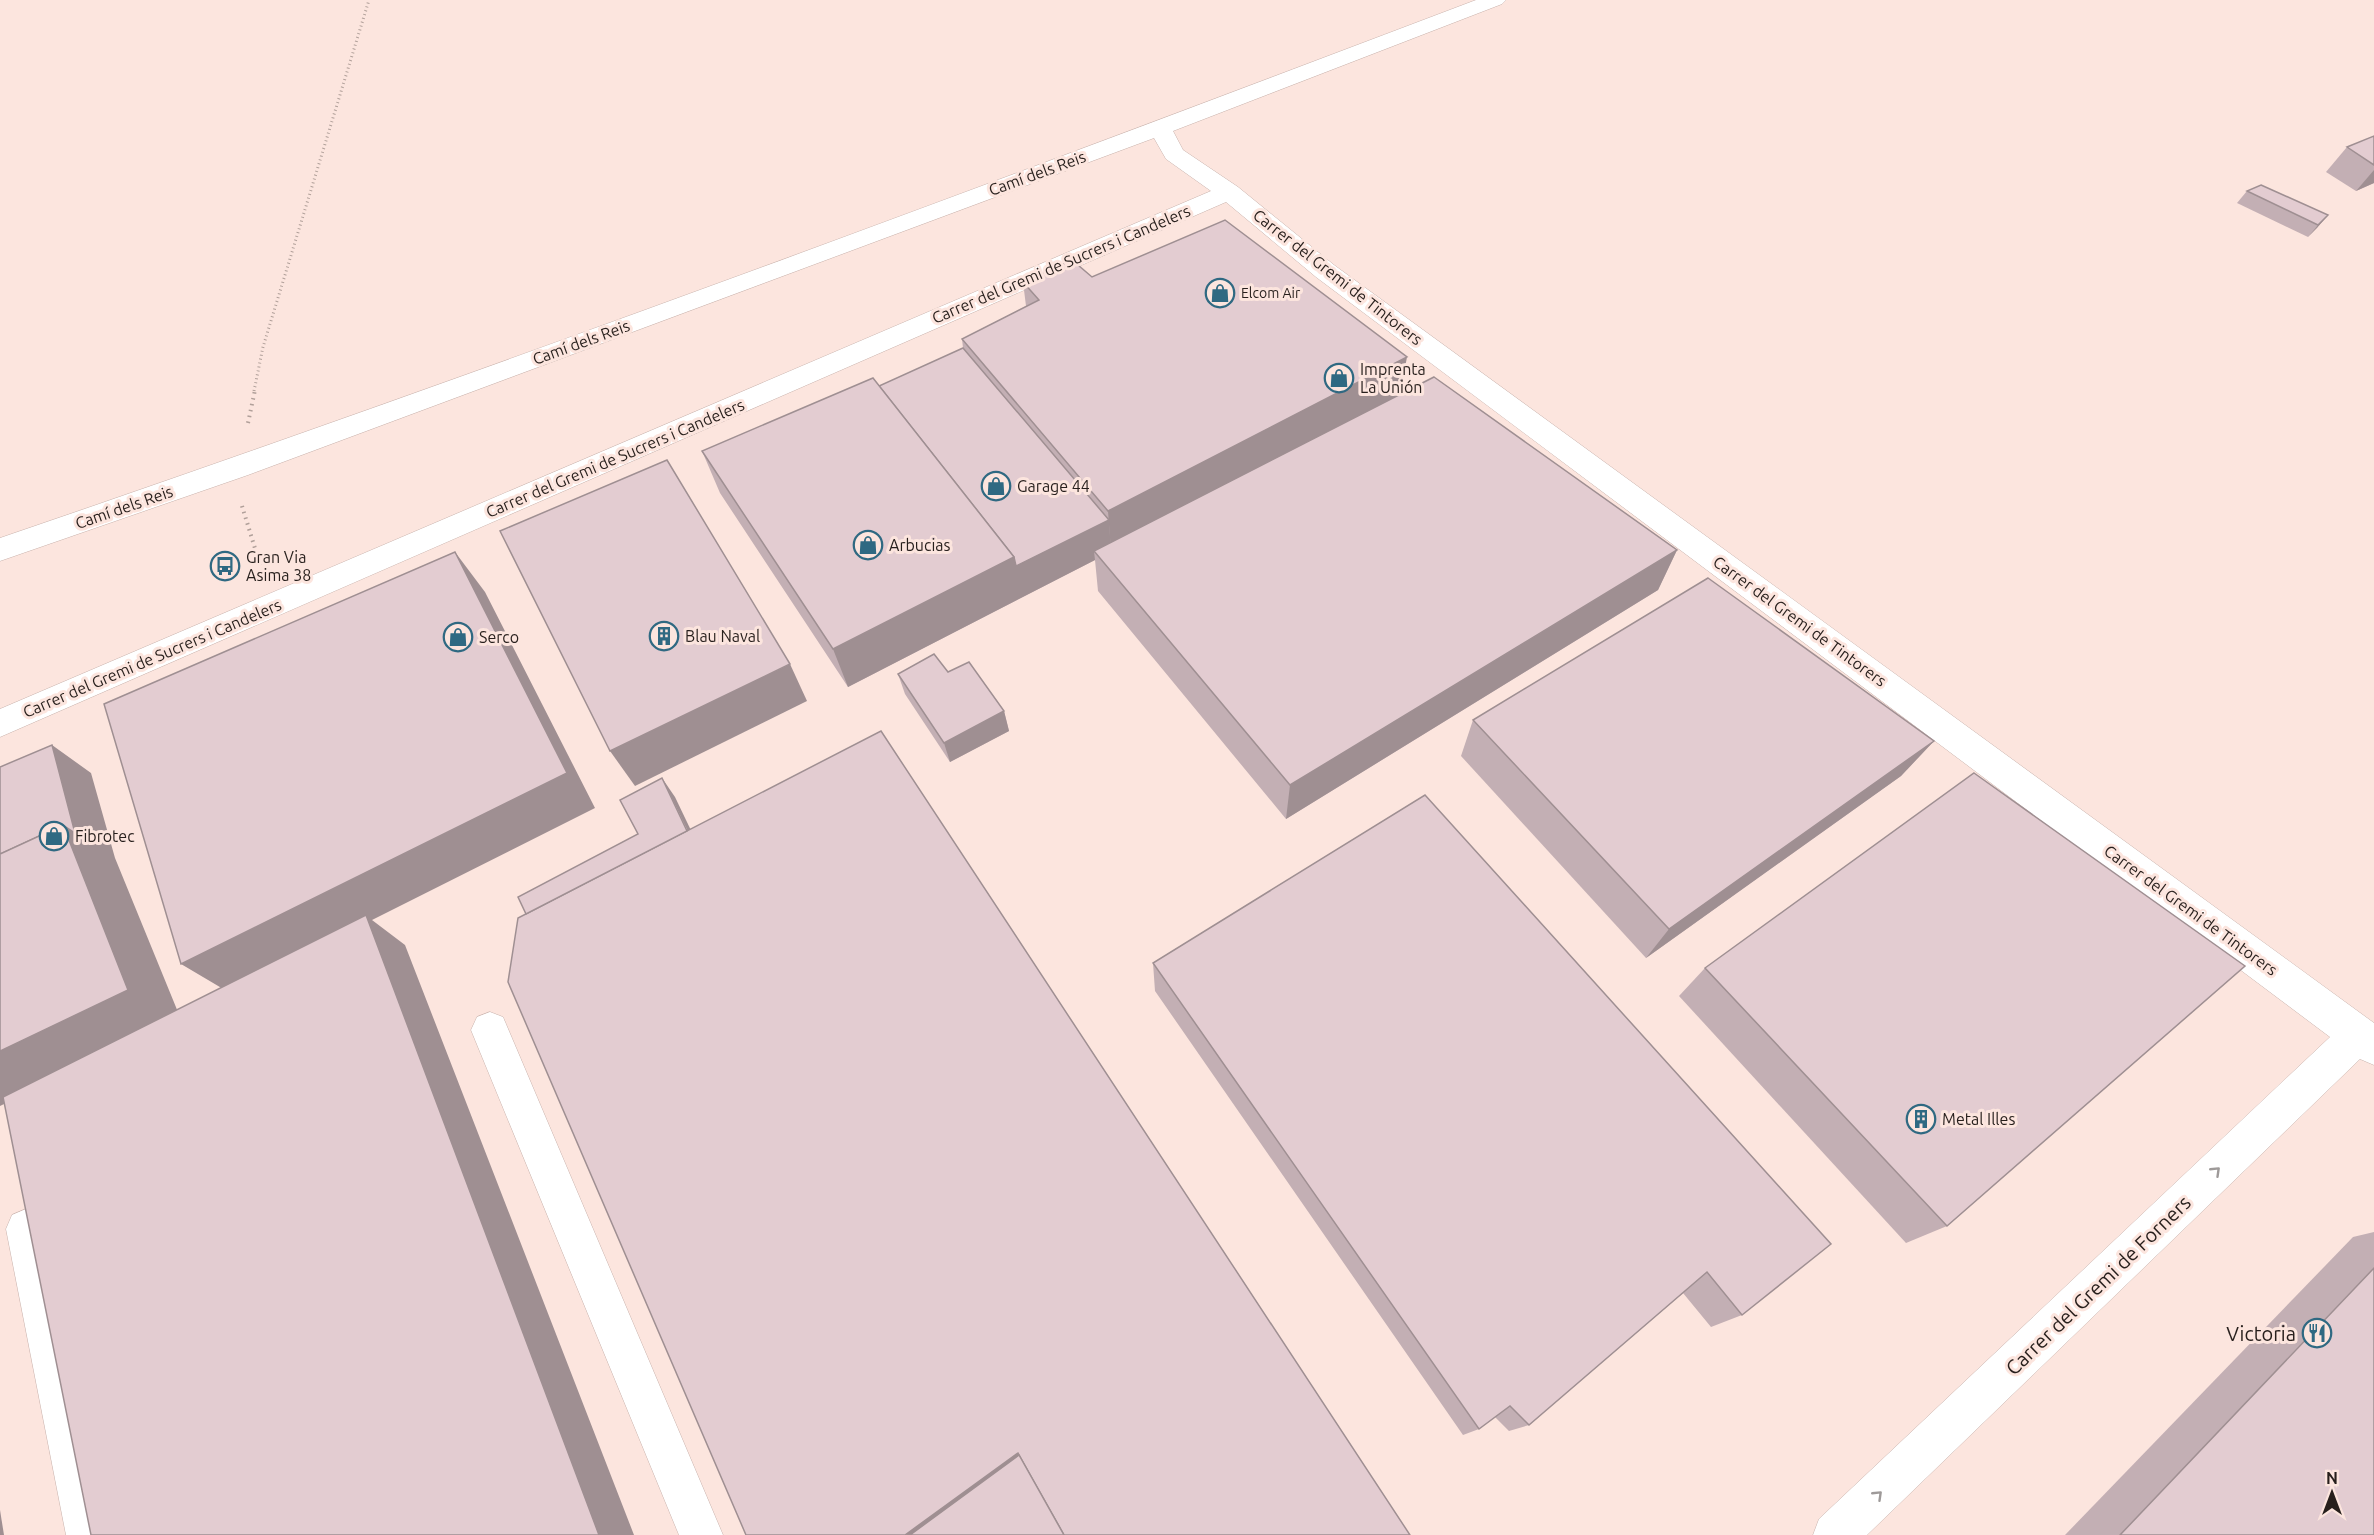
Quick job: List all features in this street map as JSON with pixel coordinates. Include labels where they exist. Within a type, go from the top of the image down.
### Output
[{"type":"street","name":"Camí dels Reis","points":[[0,550],[238,468],[1160,128],[1495,0]]},
{"type":"street","points":[[1160,128],[1174,154],[1229,192]]},
{"type":"street","name":"Carrer del Gremi de Sucrers i Candelers","points":[[0,723],[1229,192]]},
{"type":"street","name":"Carrer del Gremi de Tintorers","points":[[1229,192],[1325,271],[2367,1040]]},
{"type":"street","points":[[490,1030],[702,1535]]},
{"type":"street","name":"Carrer del Gremi de Forners","points":[[1835,1535],[2367,1040]]},
{"type":"street","points":[[26,1229],[88,1535]]},
{"type":"path","points":[[272,606],[234,484],[263,347],[369,0]]},
{"type":"building","points":[[2374,136],[2374,165],[2347,147]]},
{"type":"building","points":[[2261,185],[2328,215],[2318,225],[2247,191]]},
{"type":"building","points":[[1225,220],[1407,357],[1108,511],[962,339],[1039,300],[1023,282],[1072,260],[1092,277]]},
{"type":"building","name":"Garage 44","points":[[963,348],[1109,520],[1016,566],[1014,557],[879,386]]},
{"type":"building","points":[[1434,377],[1677,550],[1290,785],[1094,551]]},
{"type":"building","name":"Arbucias","points":[[873,378],[1014,557],[833,649],[702,451]]},
{"type":"building","name":"Blau Naval","points":[[667,460],[790,664],[610,751],[500,531]]},
{"type":"building","points":[[455,552],[567,773],[181,964],[104,704]]},
{"type":"building","points":[[1708,578],[1934,741],[1669,929],[1473,720]]},
{"type":"building","points":[[934,654],[948,672],[969,662],[1004,711],[944,743],[898,674]]},
{"type":"building","points":[[881,731],[1410,1535],[1064,1535],[1018,1453],[905,1535],[746,1535],[508,982],[518,918]]},
{"type":"building","points":[[52,745],[75,833],[63,825],[0,854],[0,767]]},
{"type":"building","name":"Metal Illes","points":[[1974,773],[2245,966],[1947,1226],[1705,968]]},
{"type":"building","points":[[662,778],[687,831],[526,914],[518,897],[638,834],[620,800]]},
{"type":"building","points":[[1425,795],[1831,1244],[1742,1315],[1707,1272],[1529,1425],[1510,1406],[1479,1429],[1153,963]]},
{"type":"building","points":[[63,825],[128,990],[0,1051],[0,854]]},
{"type":"building","points":[[366,915],[599,1535],[91,1535],[3,1097]]},
{"type":"building","name":"Victoria","points":[[2374,1268],[2374,1535],[2120,1535]]},
{"type":"building","points":[[1019,1455],[1064,1535],[910,1535]]},
{"type":"place","name":"Elcom Air","points":[[1220,293]]},
{"type":"place","name":"Imprenta La Unión","points":[[1339,378]]},
{"type":"place","name":"Garage 44","points":[[996,486]]},
{"type":"place","name":"Arbucias","points":[[868,545]]},
{"type":"place","name":"Gran Via Asima 38","points":[[225,566]]},
{"type":"place","name":"Blau Naval","points":[[664,636]]},
{"type":"place","name":"Serco","points":[[458,637]]},
{"type":"place","name":"Fibrotec","points":[[54,836]]},
{"type":"place","name":"Metal Illes","points":[[1921,1119]]},
{"type":"place","name":"Victoria","points":[[2317,1333]]}]
